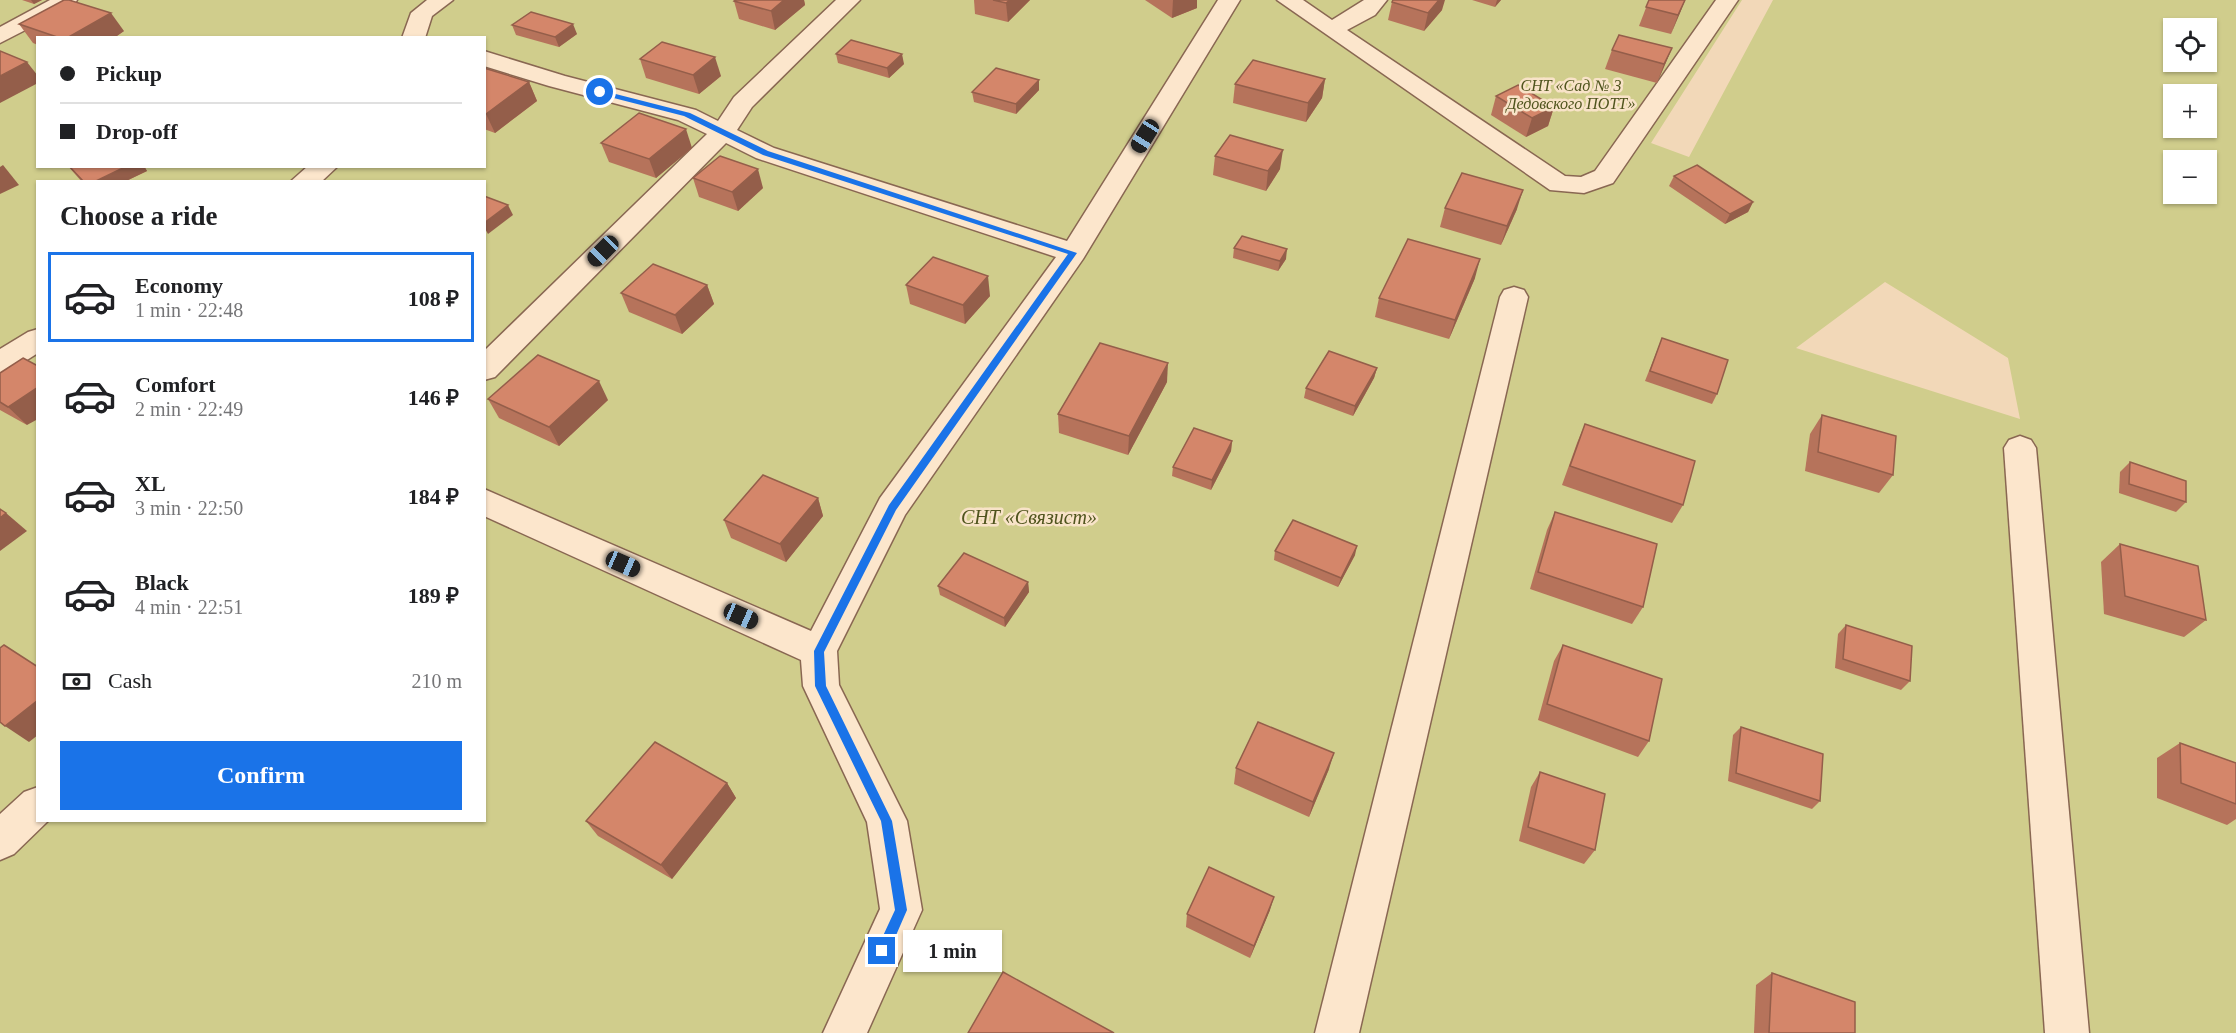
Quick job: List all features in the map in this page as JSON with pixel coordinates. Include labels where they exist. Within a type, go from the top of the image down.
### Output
[{"type":"street","points":[[0,36],[66,0]]},
{"type":"street","points":[[415,36],[422,14],[442,0]]},
{"type":"street","points":[[486,367],[722,133],[743,102],[849,0]]},
{"type":"street","points":[[845,1033],[901,910],[886,821],[821,686],[819,651],[892,507],[1073,253],[1228,0]]},
{"type":"street","points":[[1288,0],[1333,28],[1558,184],[1584,185],[1604,177],[1727,0]]},
{"type":"street","points":[[1333,28],[1367,10],[1376,0]]},
{"type":"street","points":[[486,59],[557,81],[687,115],[765,153],[1073,253]]},
{"type":"street","points":[[306,180],[323,168]]},
{"type":"street","points":[[1337,1033],[1514,297]]},
{"type":"street","points":[[0,363],[36,340]]},
{"type":"street","points":[[2020,448],[2067,1033]]},
{"type":"street","points":[[486,503],[819,651]]},
{"type":"street","points":[[0,841],[36,807]]},
{"type":"green space","name":"СНТ «Связист»","points":[[0,0],[1742,0],[1651,143],[1689,157],[1773,0],[2236,0],[2236,1033],[0,1033]],"holes":[[[1885,282],[2008,358],[2020,419],[1796,348]]]},
{"type":"building","points":[[64,0],[111,13],[71,36],[54,36],[19,24]]},
{"type":"building","points":[[735,0],[784,0],[771,11]]},
{"type":"building","points":[[993,0],[1010,0],[1006,3]]},
{"type":"building","points":[[1393,0],[1439,0],[1428,13],[1392,2]]},
{"type":"building","points":[[1649,0],[1685,0],[1678,15],[1646,7]]},
{"type":"building","points":[[531,12],[573,24],[555,37],[512,25]]},
{"type":"building","points":[[1619,35],[1672,48],[1664,64],[1612,50]]},
{"type":"building","points":[[851,40],[902,54],[887,68],[836,54]]},
{"type":"building","points":[[662,42],[715,57],[693,75],[640,59]]},
{"type":"building","points":[[0,51],[27,62],[0,76]]},
{"type":"building","points":[[1253,60],[1325,79],[1308,103],[1235,84]]},
{"type":"building","points":[[996,68],[1039,80],[1016,104],[972,92]]},
{"type":"building","points":[[486,69],[529,82],[486,114]]},
{"type":"building","points":[[1518,85],[1554,107],[1532,118],[1496,96]]},
{"type":"building","points":[[639,113],[686,129],[649,159],[601,143]]},
{"type":"building","points":[[1230,135],[1283,150],[1268,171],[1215,156]]},
{"type":"building","points":[[720,156],[758,169],[732,192],[693,178]]},
{"type":"building","points":[[1697,165],[1753,202],[1730,214],[1674,176]]},
{"type":"building","points":[[71,168],[123,168],[98,180],[82,180]]},
{"type":"building","points":[[1462,173],[1523,190],[1507,226],[1445,208]]},
{"type":"building","points":[[486,197],[508,205],[486,222]]},
{"type":"building","points":[[1242,236],[1287,249],[1280,261],[1234,248]]},
{"type":"building","points":[[1408,239],[1480,259],[1455,320],[1379,298]]},
{"type":"building","points":[[933,257],[988,276],[963,305],[906,285]]},
{"type":"building","points":[[653,264],[707,285],[675,315],[621,293]]},
{"type":"building","points":[[1662,338],[1728,360],[1717,394],[1650,371]]},
{"type":"building","points":[[1100,343],[1168,363],[1129,436],[1058,414]]},
{"type":"building","points":[[1329,351],[1377,368],[1355,406],[1306,388]]},
{"type":"building","points":[[538,355],[599,381],[549,427],[488,399]]},
{"type":"building","points":[[23,358],[36,365],[36,388],[8,407],[0,402],[0,373]]},
{"type":"building","points":[[1822,415],[1896,436],[1893,475],[1818,452]]},
{"type":"building","points":[[1585,424],[1695,461],[1683,505],[1570,466]]},
{"type":"building","points":[[1194,428],[1232,441],[1212,480],[1173,467]]},
{"type":"building","points":[[2130,462],[2186,481],[2186,502],[2129,484]]},
{"type":"building","points":[[763,475],[818,498],[780,544],[724,520]]},
{"type":"building","points":[[0,509],[6,513],[0,518]]},
{"type":"building","points":[[1555,512],[1657,544],[1643,607],[1538,572]]},
{"type":"building","points":[[1293,520],[1357,546],[1341,578],[1275,551]]},
{"type":"building","points":[[2120,544],[2198,566],[2206,620],[2125,596]]},
{"type":"building","points":[[964,553],[1028,582],[1004,618],[938,586]]},
{"type":"building","points":[[1846,625],[1912,646],[1910,681],[1843,659]]},
{"type":"building","points":[[4,645],[36,666],[36,702],[5,726],[0,722],[0,648]]},
{"type":"building","points":[[1563,645],[1662,679],[1649,741],[1547,704]]},
{"type":"building","points":[[1258,722],[1334,753],[1313,802],[1236,768]]},
{"type":"building","points":[[1741,727],[1823,754],[1820,801],[1736,773]]},
{"type":"building","points":[[655,742],[727,783],[661,865],[586,821]]},
{"type":"building","points":[[2180,743],[2236,763],[2236,804],[2181,783]]},
{"type":"building","points":[[1540,772],[1605,794],[1595,850],[1528,827]]},
{"type":"building","points":[[1209,867],[1274,897],[1254,946],[1187,914]]},
{"type":"building","points":[[1003,972],[1114,1033],[968,1033]]},
{"type":"building","points":[[1772,973],[1855,1002],[1855,1033],[1769,1033]]},
{"type":"route","points":[[600,92],[687,115],[765,153],[1073,253],[892,507],[819,651],[821,686],[886,821],[901,910],[882,951]]},
{"type":"park label","name":"СНТ «Сад № 3 Дедовского ПОТТ»","points":[[1571,94]]}]
